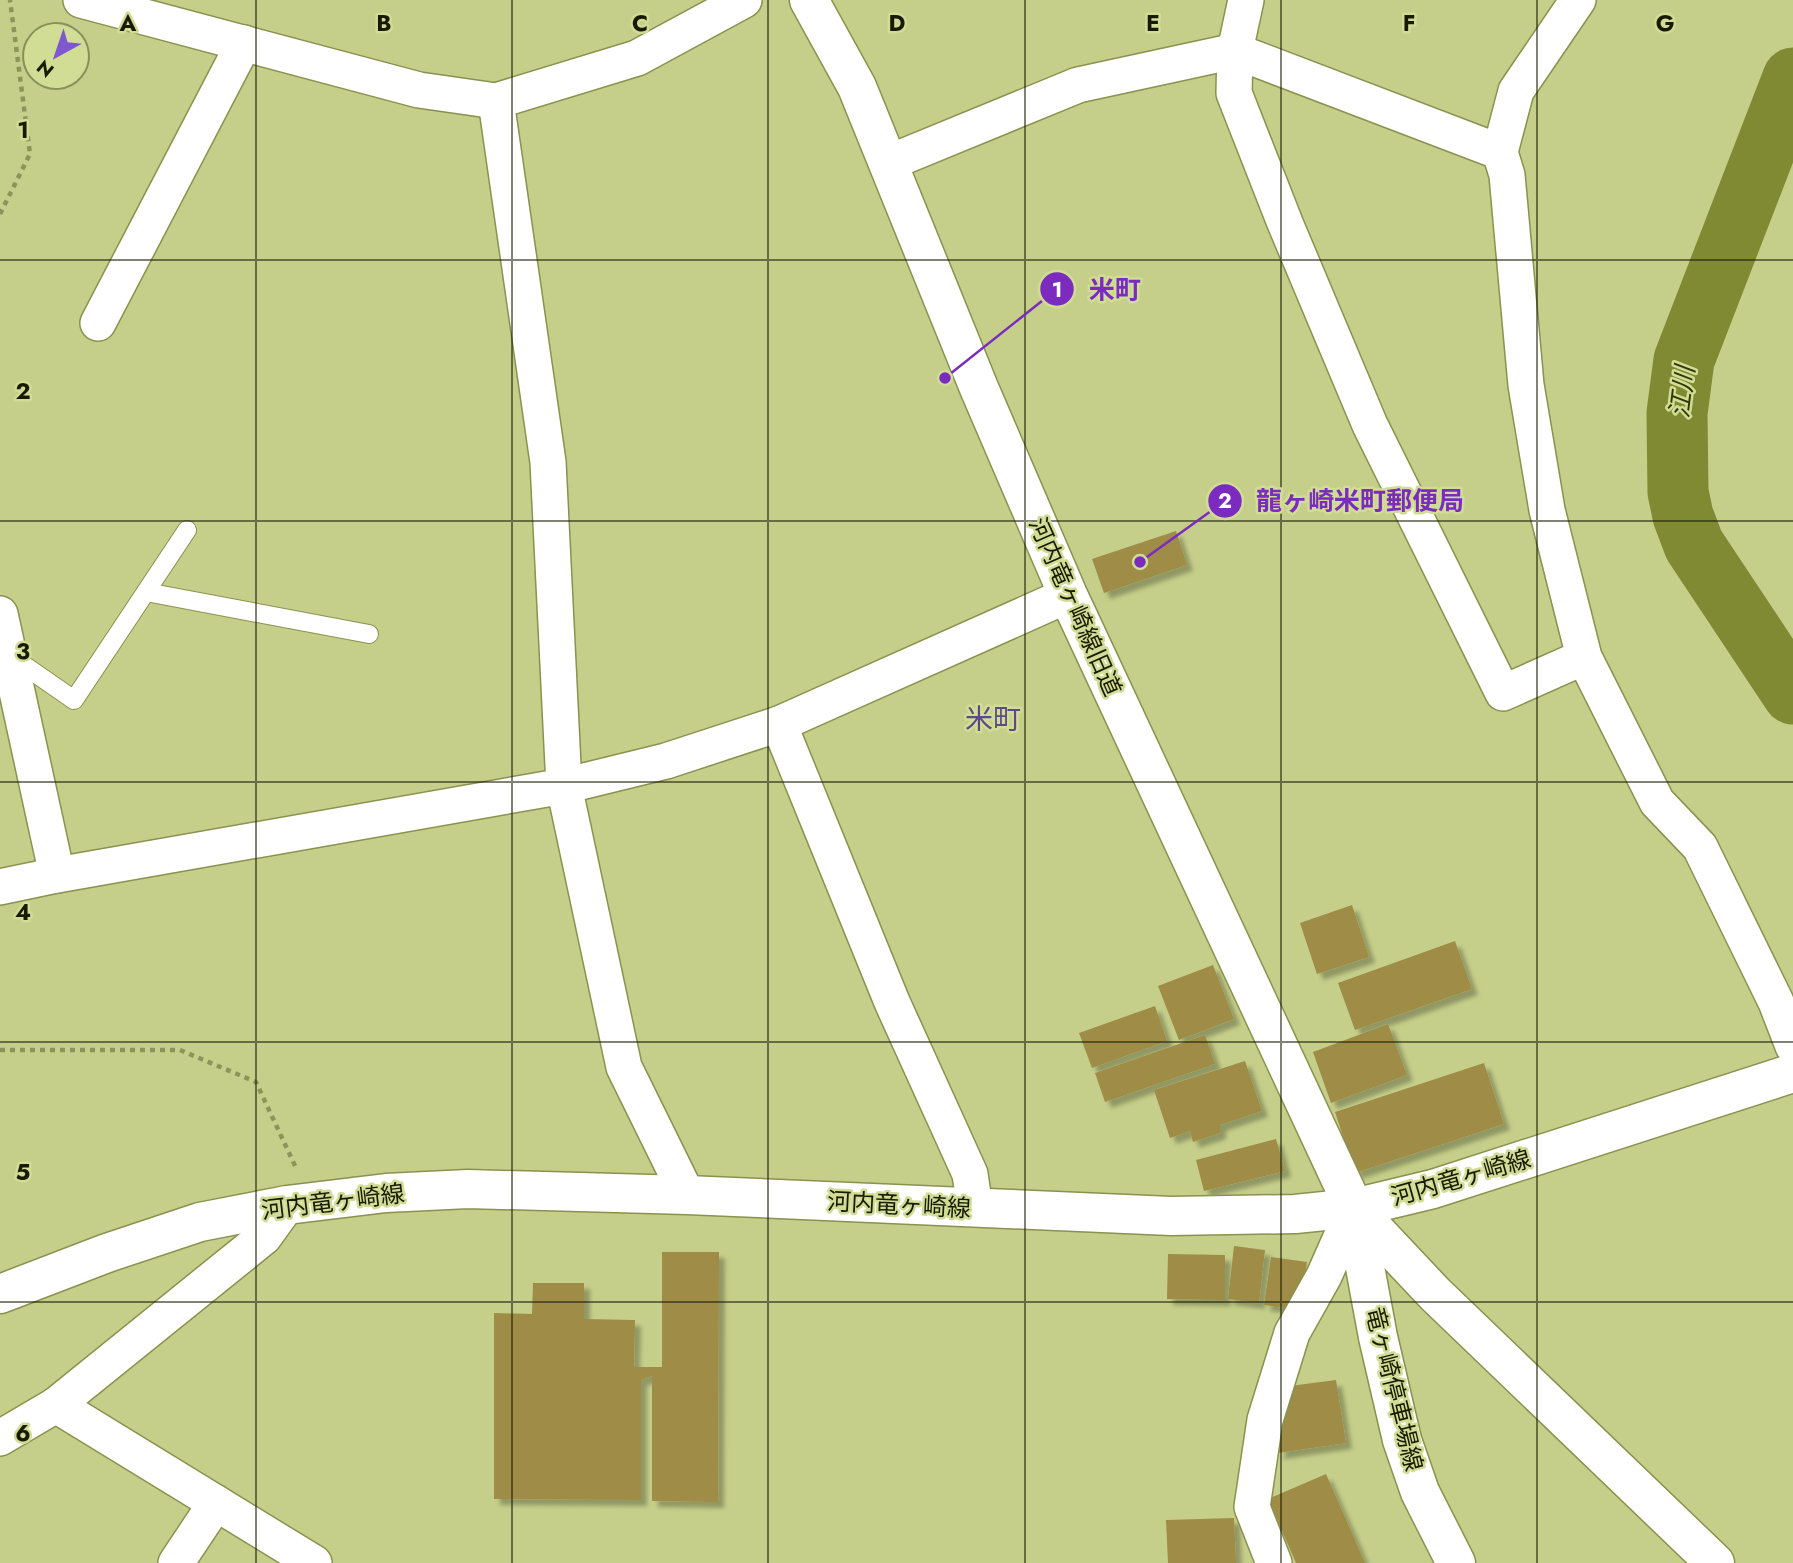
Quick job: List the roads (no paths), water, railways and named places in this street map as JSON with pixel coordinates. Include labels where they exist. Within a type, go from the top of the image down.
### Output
[{"type":"main road","name":"河内竜ヶ崎線旧道","points":[[809,0],[857,87],[979,388],[1068,595],[1354,1208]]},
{"type":"main road","name":"河内竜ヶ崎線","points":[[0,1294],[107,1253],[200,1223],[299,1203],[386,1193],[468,1189],[687,1195],[1228,1217],[1354,1208],[1433,1189],[1793,1073]]},
{"type":"main road","name":"竜ヶ崎停車場線","points":[[1354,1208],[1378,1337],[1402,1440],[1420,1492],[1456,1563]]},
{"type":"main road","points":[[1354,1208],[1452,1310],[1715,1563]]},
{"type":"street","points":[[81,0],[419,90],[496,101],[638,58],[744,0]]},
{"type":"street","points":[[1246,0],[1235,51],[1234,93],[1370,425],[1503,693],[1584,657]]},
{"type":"street","points":[[1578,0],[1516,91],[1500,152],[1507,175],[1526,385],[1547,510],[1584,657],[1657,802],[1700,847],[1776,1002],[1793,1046]]},
{"type":"street","points":[[97,323],[244,43]]},
{"type":"street","points":[[888,163],[1078,85],[1235,51],[1500,152]]},
{"type":"street","points":[[496,101],[548,462],[564,786],[624,1067],[687,1195]]},
{"type":"street","points":[[0,887],[564,786],[666,761],[779,724],[1068,595]]},
{"type":"street","points":[[0,614],[57,875]]},
{"type":"street","points":[[779,724],[892,1002],[970,1174],[975,1208]]},
{"type":"street","points":[[0,1437],[56,1405],[264,1237],[299,1203]]},
{"type":"street","points":[[1274,1563],[1252,1507],[1265,1420],[1292,1333],[1324,1276],[1354,1208]]},
{"type":"street","points":[[56,1405],[216,1503],[298,1559]]},
{"type":"street","points":[[176,1563],[216,1503]]},
{"type":"lane","points":[[9,655],[74,700],[187,530]]},
{"type":"lane","points":[[146,592],[369,634]]},
{"type":"waterway","name":"江川","points":[[1793,78],[1684,360],[1677,413],[1678,492],[1683,516],[1694,545],[1793,694]]},
{"type":"place","name":"米町","points":[[945,378]]},
{"type":"place","name":"龍ヶ崎米町郵便局","points":[[1140,562]]},
{"type":"district","name":"米町","points":[[993,719]]}]
